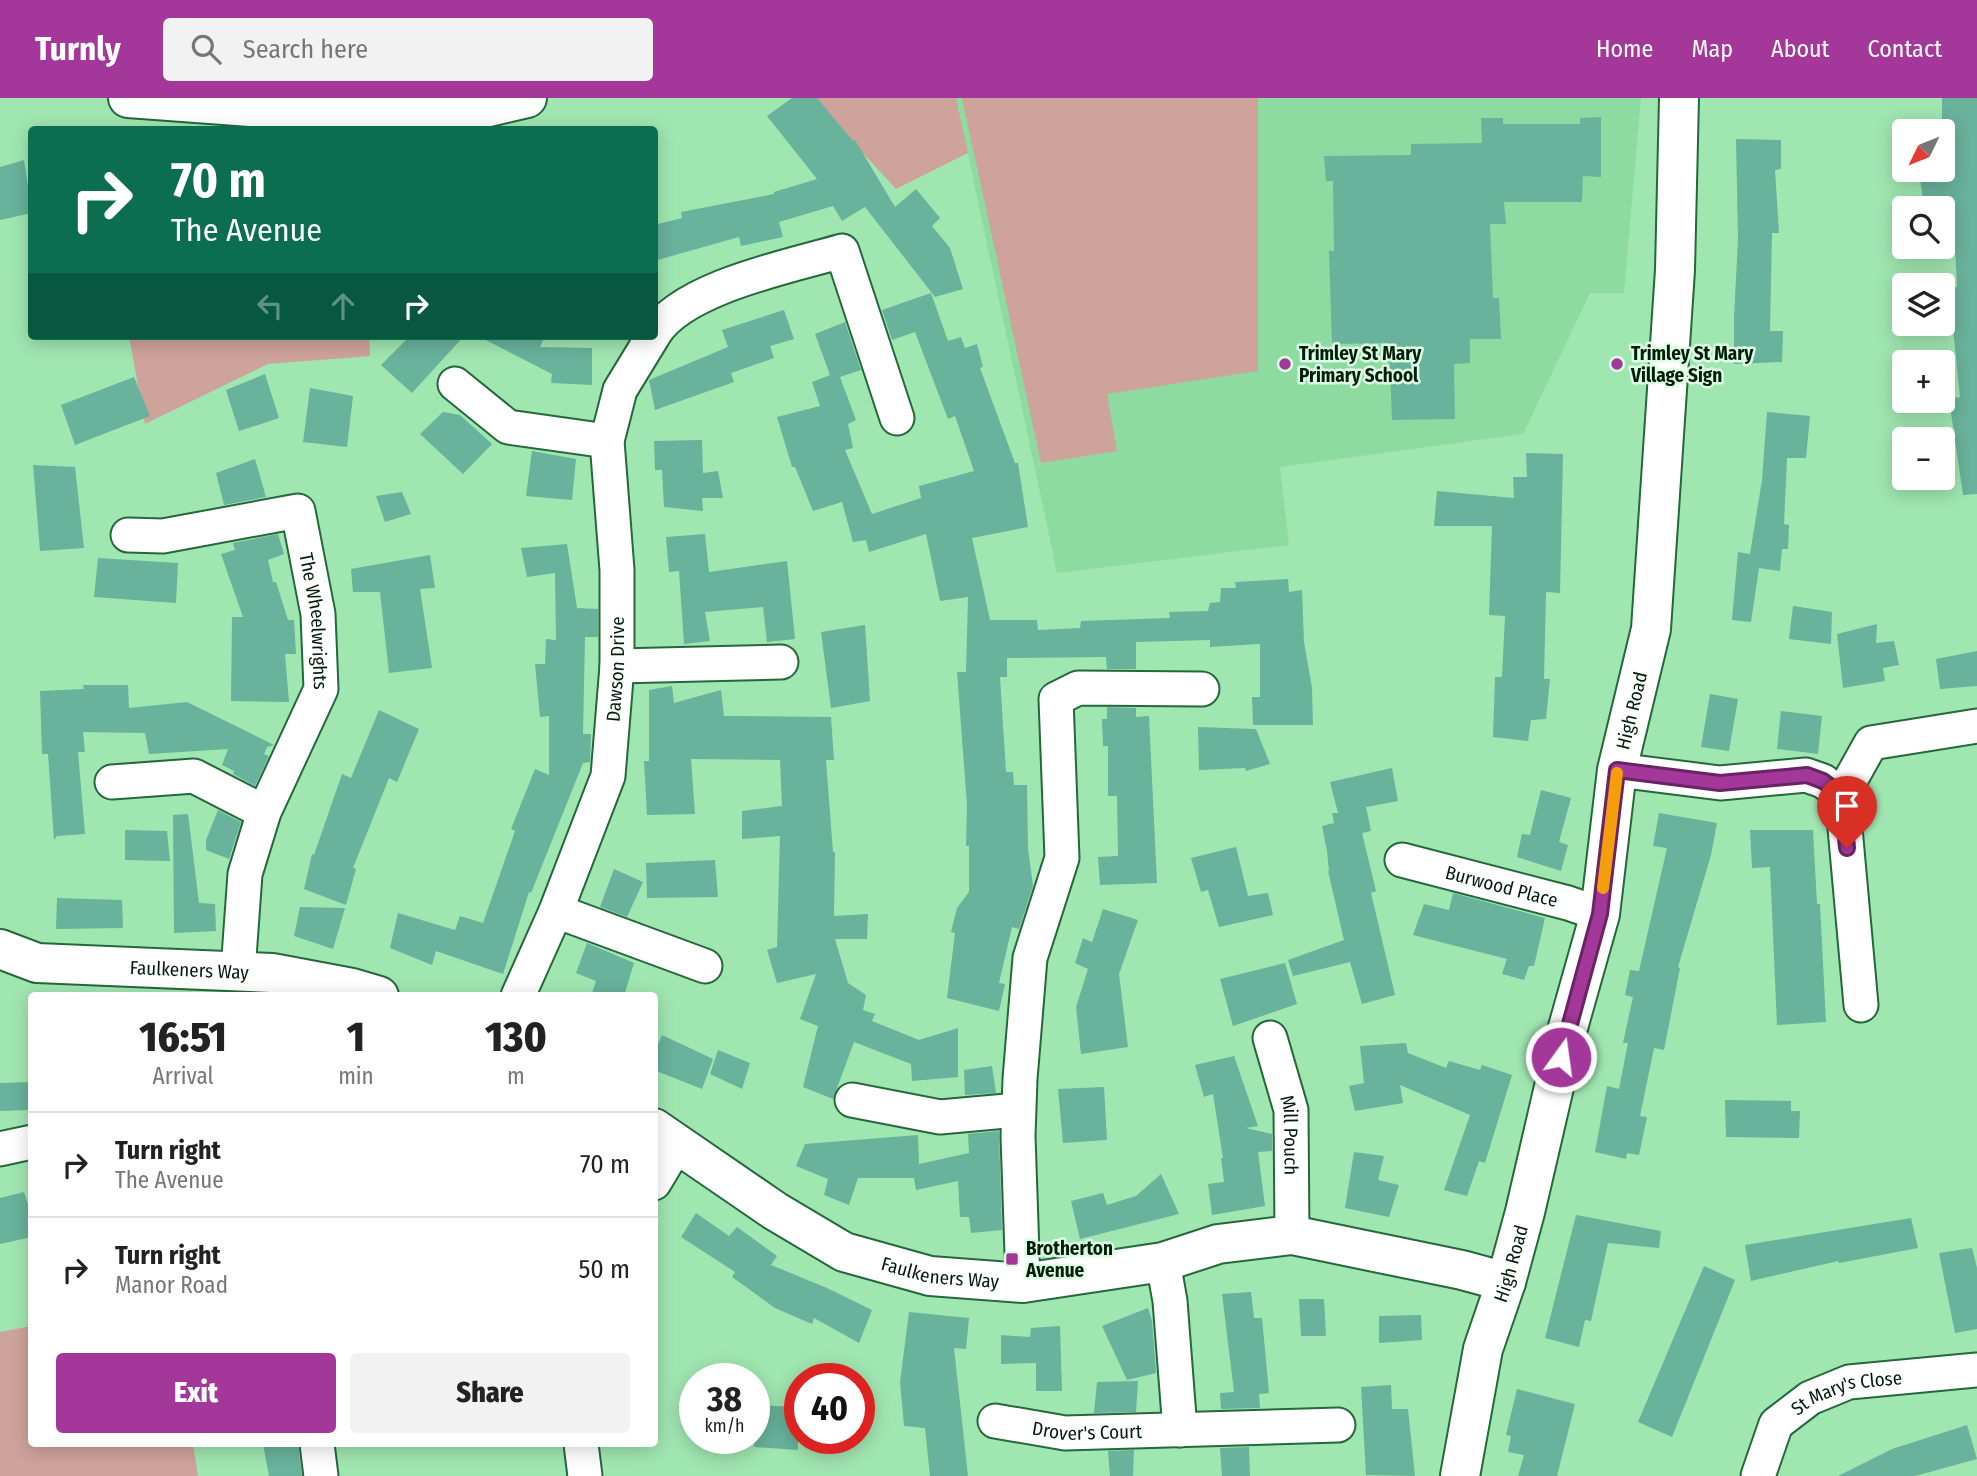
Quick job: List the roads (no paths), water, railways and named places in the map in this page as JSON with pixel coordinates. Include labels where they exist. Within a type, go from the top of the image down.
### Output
[{"type":"street","points":[[128,98],[357,115],[455,115],[527,98]]},
{"type":"street","name":"High Road","points":[[1460,1476],[1483,1349],[1506,1282],[1525,1212],[1567,1031],[1600,914],[1617,770],[1651,629],[1675,270],[1679,98]]},
{"type":"street","name":"Dawson Drive","points":[[658,329],[681,309],[730,283],[842,251],[897,418]]},
{"type":"street","name":"Dawson Drive","points":[[520,992],[556,911],[608,776],[617,666],[617,570],[607,441],[620,390],[651,340]]},
{"type":"street","points":[[455,384],[508,427],[607,441]]},
{"type":"street","name":"The Wheelwrights","points":[[128,535],[163,536],[298,511],[318,614],[321,689],[264,812],[245,874],[238,971]]},
{"type":"street","points":[[617,666],[781,662]]},
{"type":"street","points":[[1023,1283],[1018,1110],[1030,958],[1062,858],[1056,699],[1078,688],[1202,689]]},
{"type":"street","points":[[1861,1005],[1842,795],[1871,743],[1977,726]]},
{"type":"street","points":[[1617,770],[1720,783],[1807,775],[1823,781],[1842,795]]},
{"type":"street","points":[[112,782],[194,776],[264,812]]},
{"type":"street","name":"Burwood Place","points":[[1402,860],[1568,903],[1600,914]]},
{"type":"street","points":[[556,911],[705,966]]},
{"type":"street","name":"Faulkeners Way","points":[[0,949],[37,963],[272,973],[366,992]]},
{"type":"street","name":"Mill Pouch","points":[[1270,1038],[1291,1110],[1292,1235]]},
{"type":"street","points":[[852,1100],[940,1117],[1018,1110]]},
{"type":"street","points":[[658,1167],[666,1136]]},
{"type":"street","name":"Faulkeners Way","points":[[666,1136],[775,1211],[844,1252],[930,1276],[1023,1283],[1163,1262],[1218,1244],[1292,1235],[1462,1270],[1506,1282]]},
{"type":"street","points":[[0,1149],[28,1143]]},
{"type":"street","points":[[1163,1262],[1170,1301],[1180,1430]]},
{"type":"street","name":"St Mary's Close","points":[[1758,1476],[1776,1424],[1810,1398],[1849,1382],[1977,1370]]},
{"type":"street","name":"Drover's Court","points":[[995,1421],[1065,1433],[1338,1425]]},
{"type":"street","points":[[317,1447],[321,1476]]},
{"type":"street","points":[[581,1447],[585,1476]]},
{"type":"place","name":"Trimley St Mary Primary School","points":[[1285,364]]},
{"type":"place","name":"Trimley St Mary Village Sign","points":[[1617,364]]},
{"type":"place","name":"Brotherton Avenue","points":[[1012,1259]]}]
